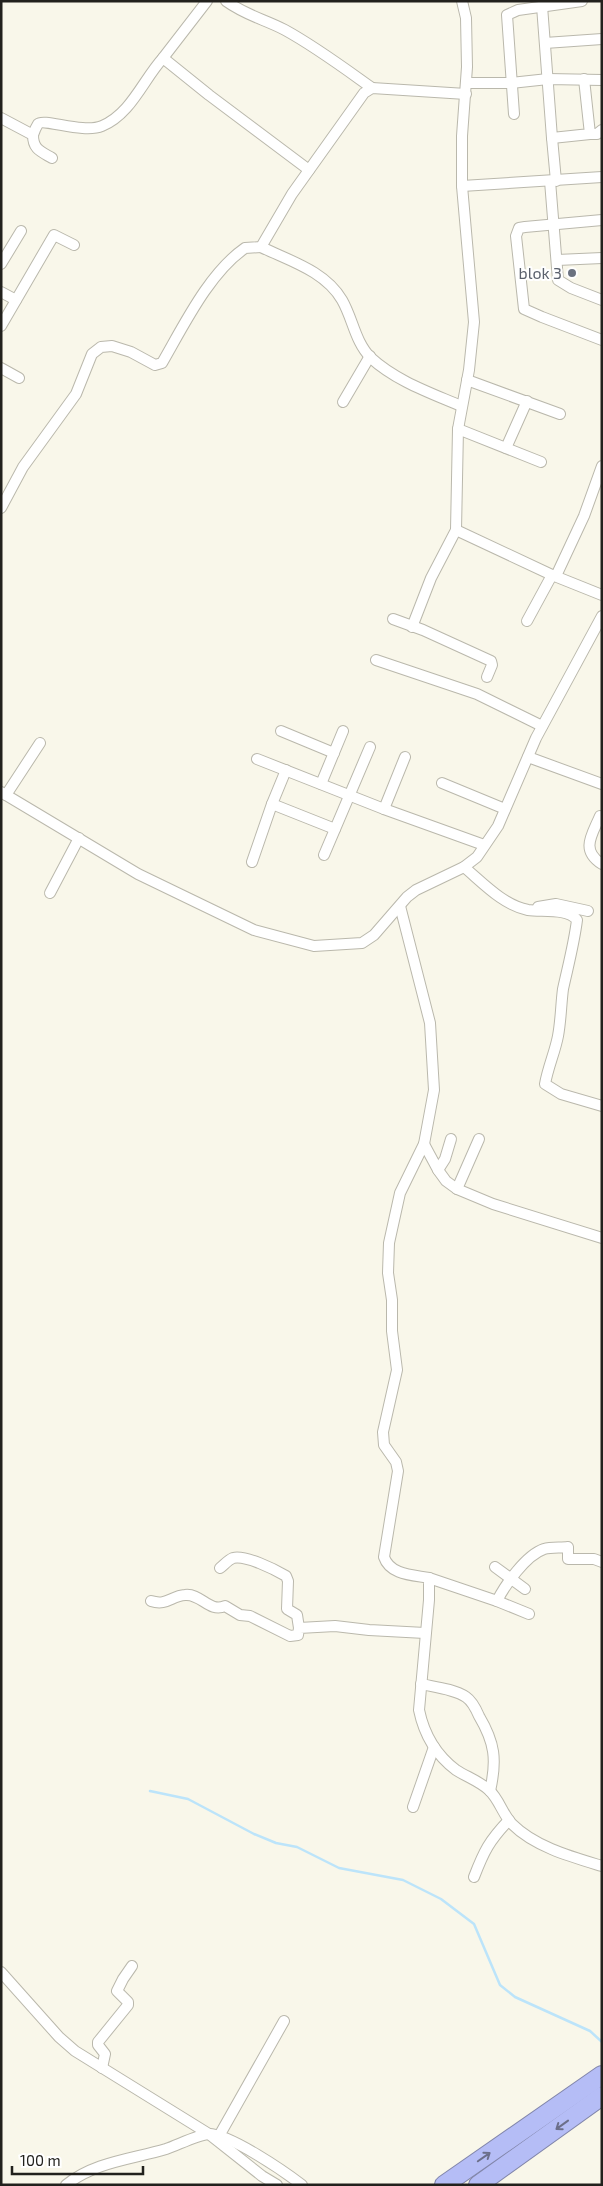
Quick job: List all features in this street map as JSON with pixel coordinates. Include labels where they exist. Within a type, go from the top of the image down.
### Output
[{"type":"highway","points":[[444,2185],[602,2075]]},
{"type":"highway","points":[[478,2185],[602,2096]]},
{"type":"highway","points":[[485,2185],[508,2164]]},
{"type":"street","points":[[52,158],[35,148],[33,144],[33,135],[38,124],[44,122],[88,130],[102,126],[115,118],[134,99],[207,1]]},
{"type":"street","points":[[226,1],[246,14],[300,38],[372,88],[466,88],[548,79],[602,80]]},
{"type":"street","points":[[412,626],[431,578],[456,530],[458,429],[467,380],[474,322],[462,186],[462,136],[466,88],[466,18],[462,1]]},
{"type":"street","points":[[514,114],[507,15],[518,10],[582,1]]},
{"type":"street","points":[[542,6],[552,138],[557,274],[561,283],[602,300]]},
{"type":"street","points":[[544,43],[602,39]]},
{"type":"street","points":[[163,58],[209,95],[310,170]]},
{"type":"street","points":[[584,79],[590,134]]},
{"type":"street","points":[[261,247],[278,216],[327,148],[358,99],[372,88]]},
{"type":"street","points":[[1,118],[33,135]]},
{"type":"street","points":[[552,138],[597,134],[602,130]]},
{"type":"street","points":[[462,186],[602,177]]},
{"type":"street","points":[[602,220],[554,223],[519,228],[516,242],[523,304],[530,312],[602,340]]},
{"type":"street","points":[[1,264],[21,231]]},
{"type":"street","points":[[1,326],[54,235],[74,245]]},
{"type":"street","points":[[1,508],[23,467],[76,394],[92,354],[101,347],[112,346],[131,352],[158,365],[162,363],[196,306],[220,271],[245,248],[261,247],[325,278],[342,299],[355,333],[370,356],[396,376],[461,406]]},
{"type":"street","points":[[557,260],[602,258]]},
{"type":"street","points":[[1,292],[16,300]]},
{"type":"street","points":[[343,402],[370,356]]},
{"type":"street","points":[[1,368],[19,378]]},
{"type":"street","points":[[467,380],[560,414]]},
{"type":"street","points":[[506,448],[526,400]]},
{"type":"street","points":[[458,429],[541,462]]},
{"type":"street","points":[[527,621],[554,576],[584,516],[602,466]]},
{"type":"street","points":[[456,530],[554,576],[602,595]]},
{"type":"street","points":[[40,743],[4,793],[138,874],[210,911],[254,930],[314,946],[362,943],[374,935],[406,897],[416,890],[464,867],[477,857],[498,826],[542,726],[602,616]]},
{"type":"street","points":[[393,619],[491,661],[492,665],[487,677]]},
{"type":"street","points":[[376,660],[477,694],[542,726]]},
{"type":"street","points":[[281,732],[334,753]]},
{"type":"street","points":[[321,784],[343,732]]},
{"type":"street","points":[[324,855],[370,747]]},
{"type":"street","points":[[384,809],[405,757]]},
{"type":"street","points":[[528,757],[602,784]]},
{"type":"street","points":[[258,759],[384,809],[484,845]]},
{"type":"street","points":[[252,862],[286,770]]},
{"type":"street","points":[[442,783],[505,809]]},
{"type":"street","points":[[272,804],[335,829]]},
{"type":"street","points":[[601,815],[589,842],[590,851],[594,858],[602,864]]},
{"type":"street","points":[[50,893],[79,838]]},
{"type":"street","points":[[464,867],[506,902],[527,910],[570,914],[577,920],[574,945],[563,992],[558,1036],[552,1059],[547,1069],[545,1084],[561,1094],[602,1106]]},
{"type":"street","points":[[527,910],[556,904],[588,910]]},
{"type":"street","points":[[400,906],[430,1023],[434,1090],[424,1144],[400,1193],[388,1250],[388,1273],[392,1300],[392,1331],[397,1370],[383,1432],[384,1444],[396,1462],[398,1471],[384,1558],[394,1571],[429,1578],[529,1614]]},
{"type":"street","points":[[438,1170],[445,1159],[451,1139]]},
{"type":"street","points":[[457,1189],[479,1139]]},
{"type":"street","points":[[424,1144],[446,1181],[457,1189],[493,1204],[602,1238]]},
{"type":"street","points":[[497,1601],[511,1578],[525,1563],[544,1549],[568,1547],[568,1560],[594,1559],[602,1562]]},
{"type":"street","points":[[151,1601],[165,1603],[185,1595],[193,1596],[213,1608],[219,1609],[225,1606],[240,1615],[250,1616],[290,1636],[298,1635],[297,1615],[287,1609],[288,1581],[286,1576],[256,1562],[240,1558],[229,1559],[220,1568]]},
{"type":"street","points":[[495,1567],[525,1589]]},
{"type":"street","points":[[429,1578],[429,1600],[419,1710],[423,1726],[434,1747],[456,1770],[490,1791],[513,1825],[536,1841],[571,1857],[602,1866]]},
{"type":"street","points":[[299,1628],[335,1626],[425,1633]]},
{"type":"street","points":[[421,1684],[455,1692],[471,1701],[493,1742],[490,1791]]},
{"type":"street","points":[[413,1807],[434,1747]]},
{"type":"street","points":[[474,1878],[483,1852],[490,1840],[509,1820]]},
{"type":"street","points":[[102,2068],[105,2054],[100,2049],[98,2042],[128,2005],[128,2002],[117,1991],[132,1966]]},
{"type":"street","points":[[3,1976],[59,2037],[75,2051],[208,2134],[262,2176],[277,2185]]},
{"type":"street","points":[[219,2136],[284,2021]]},
{"type":"street","points":[[66,2185],[94,2168],[166,2149],[208,2134],[219,2136],[277,2166],[302,2185]]},
{"type":"waterway","points":[[150,1791],[188,1799],[254,1834],[276,1843],[297,1847],[339,1868],[403,1880],[441,1899],[474,1924],[500,1985],[515,1997],[590,2031],[602,2042]]},
{"type":"place","name":"blok 3","points":[[572,273]]}]
